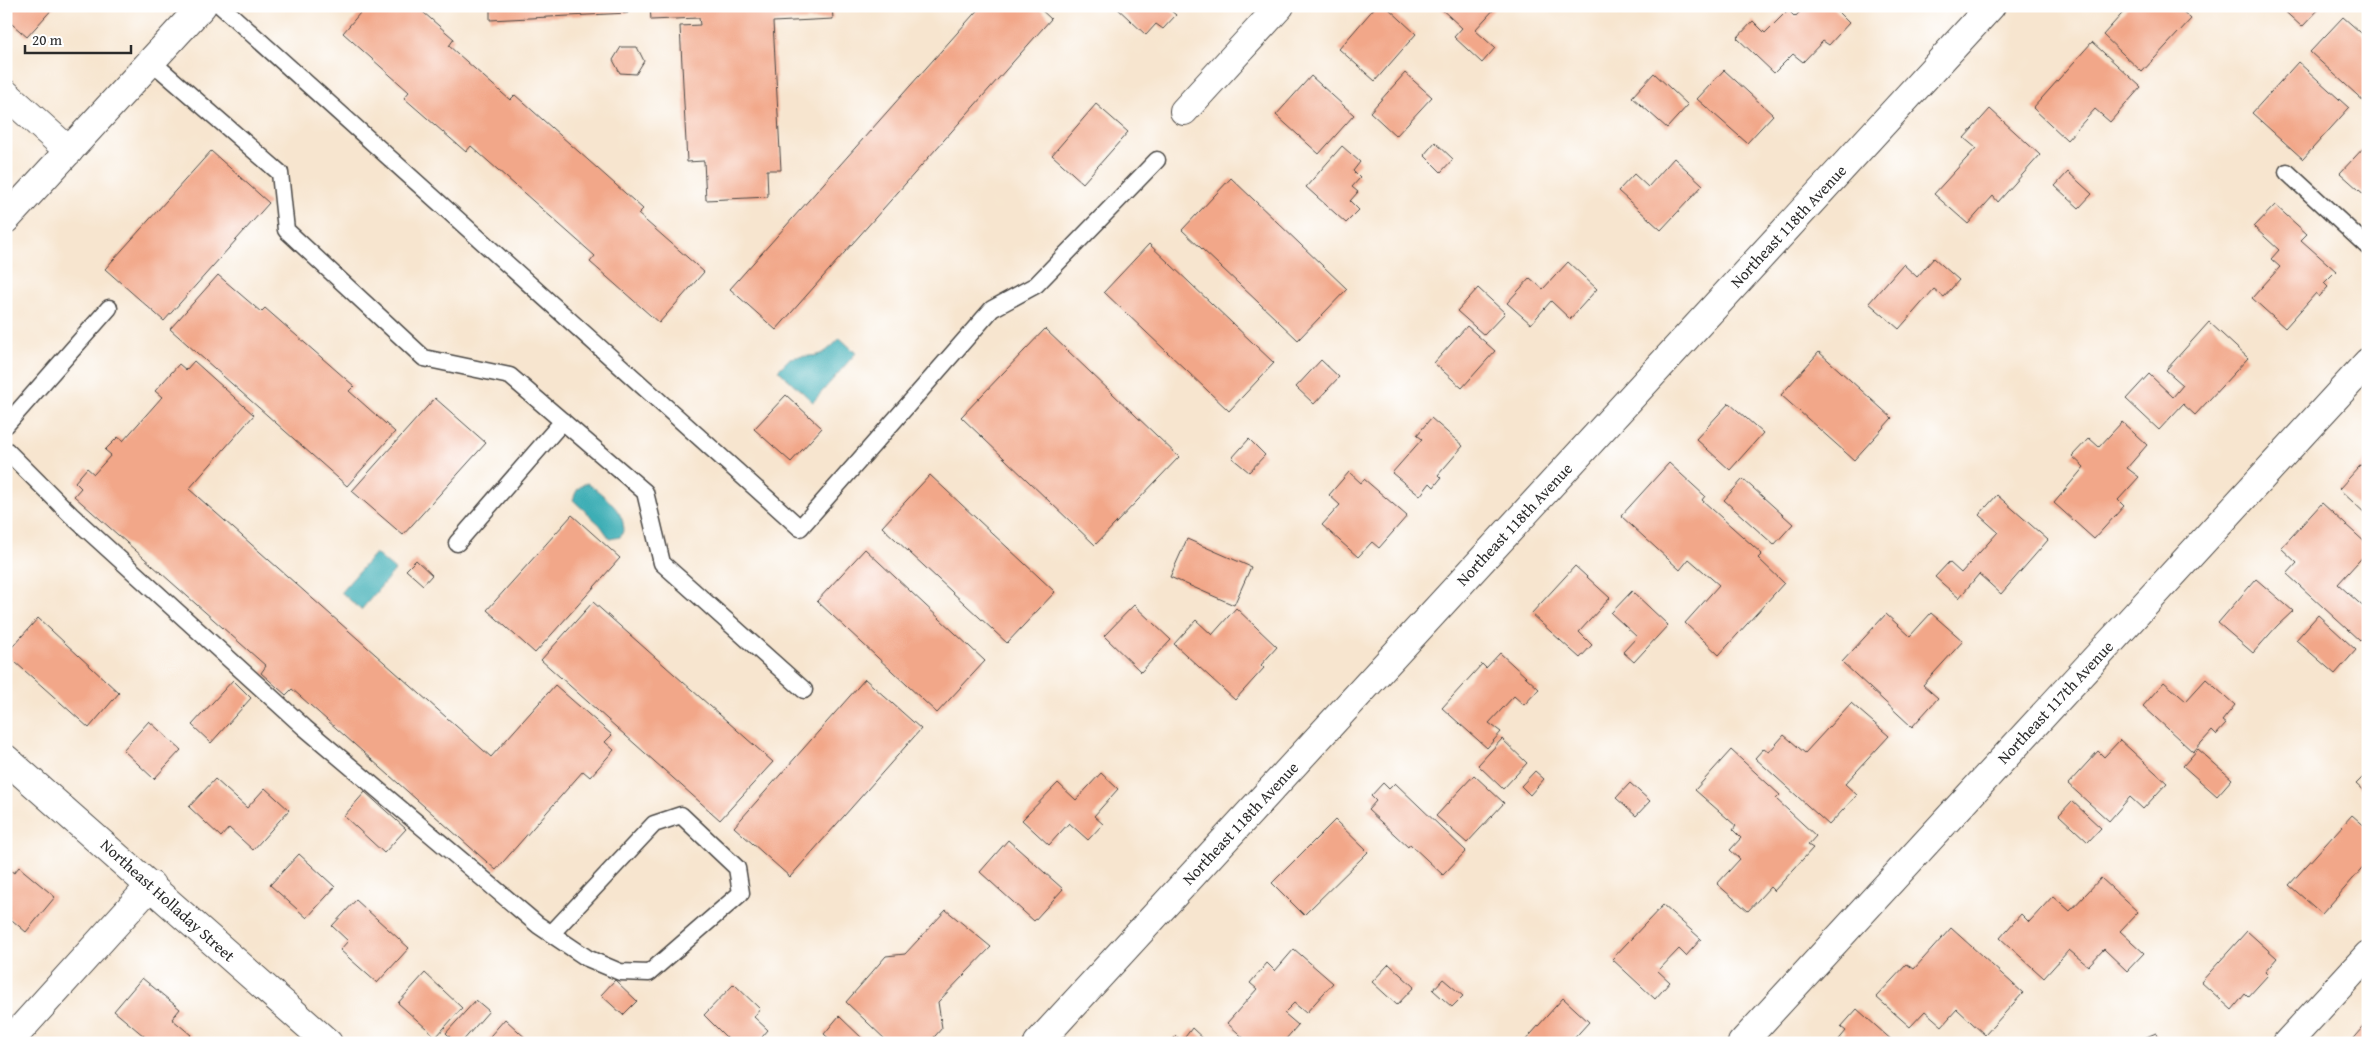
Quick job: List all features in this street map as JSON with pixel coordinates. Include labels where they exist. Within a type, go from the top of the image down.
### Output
[{"type":"street","points":[[6,219],[202,6]]},
{"type":"street","points":[[1184,111],[1280,6]]},
{"type":"street","name":"Northeast 118th Avenue","points":[[1038,1043],[1991,6]]},
{"type":"street","points":[[6,94],[69,151]]},
{"type":"street","name":"Northeast 117th Avenue","points":[[1742,1043],[2368,362]]},
{"type":"street","name":"Northeast Holladay Street","points":[[6,759],[328,1043]]},
{"type":"street","points":[[8,1043],[151,885]]},
{"type":"street","points":[[2287,1043],[2368,955]]},
{"type":"lane","points":[[221,6],[800,528],[992,309],[1036,285],[1157,160]]},
{"type":"lane","points":[[151,61],[280,173],[286,230],[424,358],[510,376],[645,492],[662,563],[804,690]]},
{"type":"lane","points":[[2287,172],[2368,247]]},
{"type":"lane","points":[[6,425],[109,308]]},
{"type":"lane","points":[[457,543],[563,421]]},
{"type":"lane","points":[[6,450],[71,515],[305,728],[538,925],[551,934],[587,958],[620,972],[650,973],[741,892],[737,868],[681,815],[654,824],[551,934]]},
{"type":"water","points":[[840,338],[856,353],[813,402],[778,370],[790,358],[822,354]]},
{"type":"water","points":[[587,483],[608,499],[620,514],[623,530],[620,537],[610,539],[600,525],[573,500],[578,489]]},
{"type":"water","points":[[375,553],[395,570],[361,610],[341,592]]},
{"type":"building","points":[[6,6],[55,6],[27,37],[6,19]]},
{"type":"building","points":[[366,6],[416,6],[454,39],[449,46],[510,100],[515,95],[643,209],[638,214],[704,272],[659,323],[590,262],[595,256],[471,146],[466,152],[404,98],[409,92],[343,33]]},
{"type":"building","points":[[490,6],[627,6],[628,13],[490,20]]},
{"type":"building","points":[[650,6],[832,6],[833,19],[773,22],[781,170],[767,170],[768,197],[706,200],[704,161],[687,162],[680,26],[700,25],[699,18],[651,20]]},
{"type":"building","points":[[981,6],[1037,6],[1051,19],[776,330],[730,289]]},
{"type":"building","points":[[1115,6],[1174,6],[1170,10],[1176,15],[1163,29],[1156,24],[1146,35]]},
{"type":"building","points":[[1376,6],[1386,6],[1416,34],[1375,81],[1339,49]]},
{"type":"building","points":[[1438,6],[1497,6],[1475,30],[1495,48],[1482,63],[1454,37],[1462,28]]},
{"type":"building","points":[[1805,6],[1832,6],[1849,23],[1829,45],[1823,41],[1803,62],[1793,54],[1774,73],[1737,38],[1753,21],[1765,33],[1788,10],[1795,17]]},
{"type":"building","points":[[2129,6],[2177,6],[2191,19],[2142,72],[2103,35]]},
{"type":"building","points":[[2279,6],[2322,6],[2302,27]]},
{"type":"building","points":[[2343,17],[2368,39],[2368,105],[2310,52]]},
{"type":"building","points":[[2092,42],[2141,87],[2110,122],[2095,109],[2067,140],[2033,108]]},
{"type":"building","points":[[621,47],[637,47],[644,61],[636,74],[620,73],[613,60]]},
{"type":"building","points":[[2298,62],[2349,108],[2303,159],[2252,113]]},
{"type":"building","points":[[1724,70],[1773,115],[1747,143],[1697,99]]},
{"type":"building","points":[[1405,73],[1432,97],[1396,136],[1370,112]]},
{"type":"building","points":[[1654,73],[1688,105],[1667,128],[1632,97]]},
{"type":"building","points":[[1311,76],[1354,115],[1319,154],[1276,115]]},
{"type":"building","points":[[1096,104],[1128,132],[1083,183],[1052,155]]},
{"type":"building","points":[[1990,109],[2040,155],[1998,202],[1993,196],[1968,224],[1934,194],[1976,148],[1964,138]]},
{"type":"building","points":[[1435,142],[1453,159],[1441,172],[1424,155]]},
{"type":"building","points":[[2368,143],[2368,198],[2340,173]]},
{"type":"building","points":[[1342,146],[1360,162],[1353,171],[1360,178],[1352,187],[1358,192],[1350,201],[1359,210],[1346,223],[1306,187]]},
{"type":"building","points":[[211,151],[269,203],[164,321],[105,269]]},
{"type":"building","points":[[1674,158],[1703,185],[1661,230],[1618,191],[1634,174],[1648,187]]},
{"type":"building","points":[[2068,172],[2092,194],[2079,208],[2055,186]]},
{"type":"building","points":[[1231,178],[1347,289],[1298,340],[1182,230]]},
{"type":"building","points":[[2275,205],[2307,234],[2301,240],[2336,271],[2324,283],[2328,287],[2319,297],[2316,293],[2285,328],[2252,298],[2280,267],[2271,259],[2279,250],[2254,227]]},
{"type":"building","points":[[1149,244],[1274,363],[1229,411],[1104,292]]},
{"type":"building","points":[[1934,258],[1959,280],[1944,297],[1934,289],[1899,329],[1869,303],[1903,264],[1917,277]]},
{"type":"building","points":[[1568,262],[1597,289],[1570,319],[1551,301],[1531,324],[1507,303],[1530,278],[1543,289]]},
{"type":"building","points":[[218,275],[261,312],[265,308],[354,386],[349,391],[395,432],[347,486],[170,329]]},
{"type":"building","points":[[1478,288],[1505,313],[1484,335],[1457,311]]},
{"type":"building","points":[[2209,322],[2248,358],[2195,415],[2183,404],[2159,430],[2126,399],[2149,374],[2173,397],[2183,385],[2166,370]]},
{"type":"building","points":[[1467,326],[1495,351],[1462,388],[1434,363]]},
{"type":"building","points":[[1045,329],[1179,457],[1095,545],[961,417]]},
{"type":"building","points":[[1819,352],[1892,418],[1854,460],[1781,395]]},
{"type":"building","points":[[1321,360],[1339,377],[1314,404],[1296,387]]},
{"type":"building","points":[[194,361],[254,415],[189,489],[491,757],[555,685],[612,735],[605,742],[614,750],[590,777],[583,771],[496,870],[292,689],[286,695],[261,673],[266,666],[74,496],[81,488],[75,482],[87,468],[94,474],[111,455],[105,450],[118,437],[123,441],[162,397],[155,391],[179,364],[186,370]]},
{"type":"building","points":[[786,395],[822,428],[791,462],[754,429]]},
{"type":"building","points":[[435,398],[486,443],[403,535],[352,491]]},
{"type":"building","points":[[1729,403],[1763,433],[1730,470],[1696,439]]},
{"type":"building","points":[[1431,418],[1463,446],[1438,475],[1441,478],[1434,487],[1430,483],[1420,496],[1392,473],[1422,439],[1417,435]]},
{"type":"building","points":[[2122,422],[2147,445],[2127,468],[2139,477],[2118,500],[2124,506],[2094,539],[2054,503],[2084,467],[2072,456],[2089,438],[2099,447]]},
{"type":"building","points":[[1249,439],[1265,455],[1249,472],[1232,458]]},
{"type":"building","points":[[2368,457],[2368,516],[2339,489]]},
{"type":"building","points":[[1669,463],[1705,496],[1702,500],[1762,554],[1758,558],[1784,583],[1719,655],[1685,623],[1719,585],[1689,559],[1680,570],[1621,516]]},
{"type":"building","points":[[1349,472],[1361,483],[1364,479],[1407,516],[1379,548],[1372,542],[1358,557],[1322,525],[1340,505],[1329,495]]},
{"type":"building","points":[[930,475],[1055,592],[1007,643],[882,527]]},
{"type":"building","points":[[1743,479],[1793,524],[1774,545],[1724,500]]},
{"type":"building","points":[[1997,495],[2048,540],[2001,594],[1979,574],[1959,598],[1935,577],[1949,562],[1961,573],[1998,532],[1979,515]]},
{"type":"building","points":[[2322,503],[2368,545],[2368,551],[2338,584],[2368,611],[2368,633],[2360,641],[2287,574],[2297,563],[2281,548]]},
{"type":"building","points":[[572,515],[620,558],[535,653],[487,610]]},
{"type":"building","points":[[1187,539],[1251,567],[1234,605],[1170,577]]},
{"type":"building","points":[[865,549],[985,661],[937,713],[817,601]]},
{"type":"building","points":[[416,560],[432,575],[423,585],[406,570]]},
{"type":"building","points":[[1575,566],[1610,598],[1579,632],[1592,645],[1580,658],[1531,614]]},
{"type":"building","points":[[2256,579],[2293,611],[2253,653],[2218,623]]},
{"type":"building","points":[[1632,591],[1668,625],[1634,662],[1623,652],[1637,637],[1611,613]]},
{"type":"building","points":[[593,602],[773,762],[720,820],[541,660]]},
{"type":"building","points":[[1134,605],[1171,640],[1141,672],[1104,636]]},
{"type":"building","points":[[1236,608],[1277,647],[1261,665],[1264,668],[1235,700],[1174,644],[1196,620],[1212,635]]},
{"type":"building","points":[[1931,613],[1963,641],[1923,685],[1938,698],[1912,727],[1842,662],[1886,614],[1910,636]]},
{"type":"building","points":[[2318,615],[2356,650],[2335,674],[2296,640]]},
{"type":"building","points":[[38,618],[119,693],[89,728],[6,654]]},
{"type":"building","points":[[1500,653],[1539,689],[1524,705],[1514,696],[1489,723],[1501,732],[1487,748],[1442,708],[1482,664],[1486,668]]},
{"type":"building","points":[[865,679],[921,729],[790,877],[734,827]]},
{"type":"building","points":[[2206,679],[2235,705],[2222,721],[2226,724],[2216,735],[2212,731],[2193,752],[2143,706],[2164,682],[2186,701]]},
{"type":"building","points":[[233,680],[251,698],[211,743],[192,725]]},
{"type":"building","points":[[1851,703],[1889,736],[1845,784],[1857,795],[1829,825],[1755,758],[1764,748],[1769,752],[1784,735],[1805,753]]},
{"type":"building","points":[[149,721],[181,750],[154,779],[123,750]]},
{"type":"building","points":[[1502,739],[1527,763],[1503,789],[1478,765]]},
{"type":"building","points":[[2120,740],[2167,783],[2143,809],[2130,797],[2109,821],[2068,784],[2098,751],[2104,757]]},
{"type":"building","points":[[2198,749],[2232,779],[2217,796],[2183,766]]},
{"type":"building","points":[[1731,750],[1780,795],[1776,799],[1816,836],[1808,845],[1813,848],[1774,891],[1770,887],[1748,911],[1717,884],[1740,859],[1730,850],[1741,838],[1733,830],[1736,826],[1695,790]]},
{"type":"building","points":[[1535,771],[1544,779],[1530,795],[1521,786]]},
{"type":"building","points":[[2368,772],[2368,795],[2356,784]]},
{"type":"building","points":[[1101,773],[1118,789],[1094,816],[1103,824],[1088,840],[1069,823],[1049,845],[1022,820],[1058,783],[1076,800]]},
{"type":"building","points":[[1474,775],[1504,803],[1467,843],[1436,816]]},
{"type":"building","points":[[215,779],[247,808],[265,788],[289,810],[253,850],[229,828],[221,837],[189,807]]},
{"type":"building","points":[[1383,783],[1389,789],[1395,783],[1466,851],[1443,875],[1410,844],[1408,847],[1368,810],[1376,801],[1371,796]]},
{"type":"building","points":[[1630,783],[1650,801],[1636,816],[1616,798]]},
{"type":"building","points":[[365,792],[406,829],[384,853],[344,816]]},
{"type":"building","points":[[2072,801],[2101,828],[2088,842],[2059,815]]},
{"type":"building","points":[[2352,815],[2368,829],[2368,862],[2322,914],[2289,885]]},
{"type":"building","points":[[1335,820],[1368,852],[1304,915],[1272,883]]},
{"type":"building","points":[[1008,840],[1063,889],[1034,921],[980,872]]},
{"type":"building","points":[[299,854],[335,887],[307,918],[270,885]]},
{"type":"building","points":[[6,867],[14,873],[19,867],[55,897],[26,932],[6,915]]},
{"type":"building","points":[[2101,878],[2138,912],[2120,931],[2144,953],[2127,971],[2104,949],[2088,966],[2069,950],[2044,978],[2000,938],[2021,914],[2029,922],[2053,896],[2070,911]]},
{"type":"building","points":[[356,900],[409,948],[377,983],[340,950],[348,941],[332,926]]},
{"type":"building","points":[[1663,905],[1701,939],[1686,956],[1679,949],[1658,971],[1670,982],[1655,999],[1612,959]]},
{"type":"building","points":[[946,910],[991,947],[938,1002],[942,1028],[929,1043],[889,1043],[846,1002],[886,956],[905,954]]},
{"type":"building","points":[[1951,928],[2023,993],[1985,1035],[1957,1009],[1942,1026],[1925,1011],[1910,1027],[1876,997],[1907,964],[1914,969]]},
{"type":"building","points":[[2247,931],[2277,958],[2265,972],[2268,975],[2248,997],[2245,994],[2232,1010],[2201,982]]},
{"type":"building","points":[[1294,949],[1333,983],[1306,1013],[1294,1003],[1284,1013],[1298,1025],[1285,1040],[1288,1043],[1249,1043],[1227,1023],[1257,989],[1250,983],[1267,963],[1275,971]]},
{"type":"building","points":[[1389,964],[1414,987],[1397,1005],[1372,982]]},
{"type":"building","points":[[425,973],[462,1008],[436,1037],[398,1003]]},
{"type":"building","points":[[142,978],[180,1009],[172,1019],[191,1035],[185,1043],[149,1043],[150,1041],[114,1011]]},
{"type":"building","points":[[1443,979],[1463,996],[1452,1007],[1433,990]]},
{"type":"building","points":[[615,980],[637,1001],[623,1015],[601,995]]},
{"type":"building","points":[[734,984],[760,1009],[754,1017],[768,1030],[757,1043],[739,1043],[735,1040],[732,1043],[704,1015]]},
{"type":"building","points":[[1563,998],[1589,1022],[1570,1043],[1523,1043]]},
{"type":"building","points":[[476,1000],[489,1011],[461,1043],[456,1043],[446,1033]]},
{"type":"building","points":[[1857,1009],[1895,1043],[1836,1043],[1846,1031],[1841,1027]]},
{"type":"building","points":[[839,1016],[864,1040],[861,1043],[834,1043],[824,1034]]},
{"type":"building","points":[[505,1019],[531,1043],[484,1043]]},
{"type":"building","points":[[2368,1021],[2368,1043],[2349,1043]]},
{"type":"building","points":[[1192,1028],[1208,1043],[1170,1043],[1176,1036],[1182,1041]]},
{"type":"building","points":[[2156,1033],[2160,1043],[2132,1043]]}]
